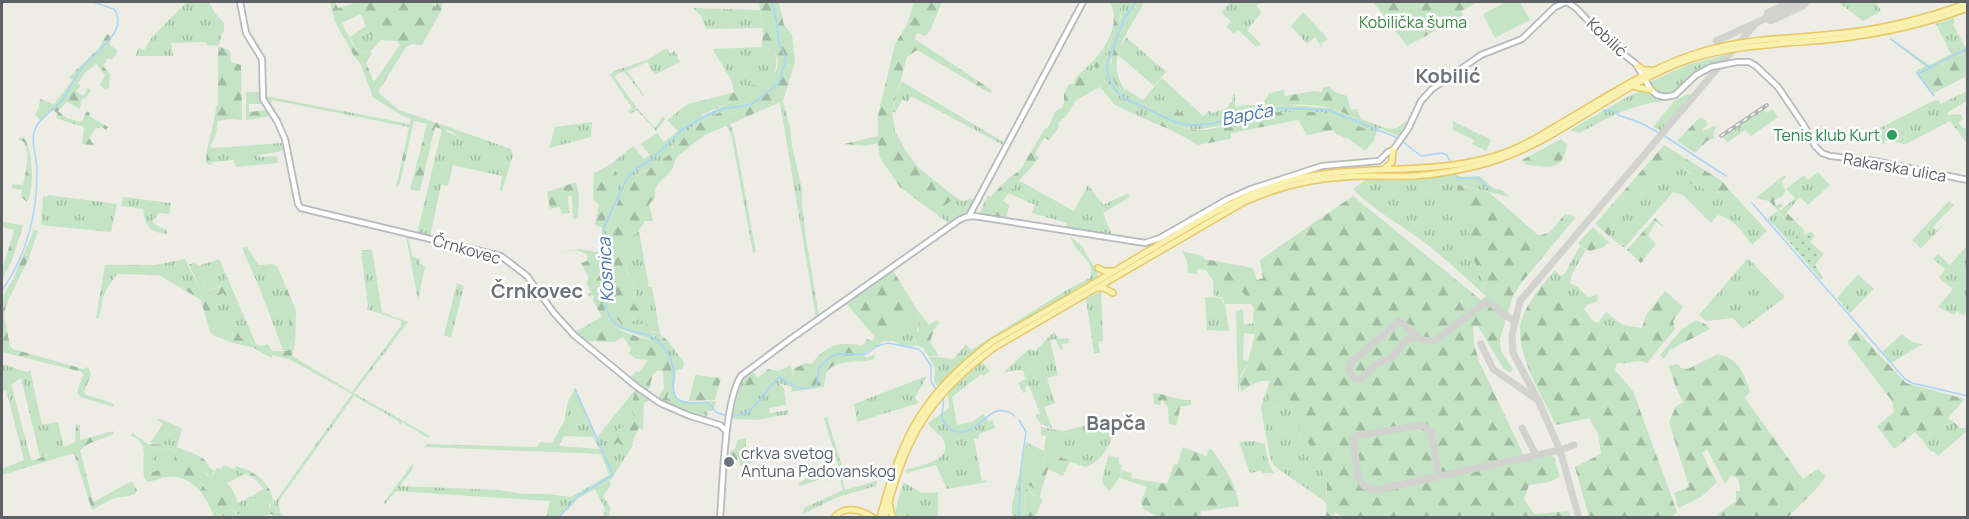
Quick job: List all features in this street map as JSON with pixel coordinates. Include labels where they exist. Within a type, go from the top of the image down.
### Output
[{"type":"main road","name":"Črnkovec","points":[[240,2],[246,33],[262,59],[263,99],[284,135],[298,204],[301,208],[501,256],[527,276],[568,329],[637,387],[653,399],[668,406],[720,425]]},
{"type":"main road","points":[[969,216],[1083,2]]},
{"type":"main road","name":"Kobilić","points":[[1393,150],[1401,140],[1421,101],[1432,89],[1481,55],[1524,38],[1555,7],[1566,2],[1576,8],[1612,46],[1638,66],[1651,90]]},
{"type":"main road","points":[[1638,66],[1648,70],[1706,50],[1739,43],[1832,35],[1879,28],[1932,15],[1968,3]]},
{"type":"main road","points":[[942,389],[995,347],[1226,211],[1270,192],[1332,178],[1414,176],[1498,160],[1526,149],[1632,88],[1645,78],[1680,63],[1717,52],[1748,47],[1879,33],[1927,22],[1968,8]]},
{"type":"main road","points":[[1457,168],[1505,153],[1531,141],[1674,61]]},
{"type":"main road","name":"Rakarska ulica","points":[[1651,90],[1662,97],[1675,95],[1696,75],[1712,67],[1749,62],[1777,86],[1815,146],[1826,155],[1869,160],[1968,180]]},
{"type":"main road","points":[[1632,88],[1642,87],[1651,90]]},
{"type":"main road","points":[[720,518],[729,418],[738,381],[745,372],[959,220],[969,216],[1143,243],[1153,241],[1228,199],[1251,189],[1322,166],[1376,162],[1393,150]]},
{"type":"main road","points":[[1393,150],[1393,160],[1399,168],[1406,170]]},
{"type":"main road","points":[[1376,170],[1387,167],[1393,160]]},
{"type":"main road","points":[[880,518],[905,439],[935,397],[963,365],[992,342],[1210,214],[1260,190],[1307,177],[1376,170],[1445,170]]},
{"type":"main road","points":[[1098,268],[1104,271],[1116,270]]},
{"type":"main road","points":[[1093,289],[1103,288],[1113,293]]},
{"type":"main road","points":[[727,434],[720,425],[729,418]]},
{"type":"main road","points":[[834,518],[843,510],[872,513],[889,494]]},
{"type":"main road","points":[[885,518],[889,494]]},
{"type":"main road","points":[[889,494],[890,509],[894,518]]},
{"type":"main road","points":[[863,512],[873,518]]},
{"type":"green space","points":[[187,2],[209,2],[224,23],[218,46],[207,45],[206,42],[171,43],[173,56],[136,56],[138,48],[144,50],[152,37]]},
{"type":"green space","points":[[330,2],[335,2],[338,8],[358,2],[433,2],[435,7],[437,2],[442,2],[442,9],[422,45],[413,44],[406,47],[378,92],[399,110],[463,132],[460,138],[452,132],[435,127],[420,191],[410,190],[427,124],[414,121],[400,183],[396,187],[411,119],[397,113],[373,97],[360,63],[334,20]],"holes":[[[361,14],[369,34],[381,40],[397,41],[400,45],[374,82],[366,63],[372,53],[369,50],[363,53],[356,51],[342,23]]]},
{"type":"green space","points":[[759,2],[779,2],[784,25],[792,34],[795,62],[783,101],[705,135],[679,155],[674,150],[673,143],[683,139],[690,128],[720,112],[732,114],[745,106],[733,101],[699,116],[691,111],[688,104],[736,92],[750,85],[759,85],[777,70],[778,60],[774,50],[761,51],[763,34]]},
{"type":"green space","points":[[914,2],[942,2],[930,31],[925,36],[917,33],[915,39],[990,89],[992,93],[917,50],[907,57],[892,111],[895,131],[919,168],[950,193],[952,200],[941,208],[928,208],[900,187],[880,158],[878,143],[866,146],[844,144],[878,136],[878,115],[895,44],[907,25]]},
{"type":"green space","points":[[1110,2],[1133,2],[1120,6],[1119,21],[1104,56],[1103,64],[1096,69],[1092,62],[1103,49],[1113,26],[1113,10]]},
{"type":"green space","points":[[1138,2],[1110,62],[1122,92],[1126,89],[1143,100],[1162,78],[1203,116],[1209,111],[1213,113],[1229,107],[1233,94],[1235,94],[1235,106],[1263,104],[1264,110],[1286,105],[1332,108],[1389,129],[1397,128],[1406,121],[1409,123],[1401,137],[1379,128],[1376,133],[1322,112],[1276,112],[1226,125],[1195,130],[1149,116],[1145,119],[1134,114],[1137,110],[1119,99],[1105,80],[1085,69],[1092,62],[1096,69],[1103,64],[1121,17],[1119,6]]},
{"type":"green space","points":[[1138,2],[1144,2],[1126,34],[1118,56],[1119,78],[1125,90],[1122,92],[1115,81],[1112,58],[1120,35]]},
{"type":"green space","points":[[1231,2],[1261,2],[1256,6],[1262,12],[1247,30],[1261,44],[1256,47],[1238,30],[1234,34],[1226,27],[1231,22],[1221,12]]},
{"type":"green space","name":"Kobilička šuma","points":[[1373,2],[1478,2],[1461,11],[1463,16],[1407,46]]},
{"type":"green space","points":[[1506,2],[1520,2],[1530,20],[1495,38],[1483,14]]},
{"type":"green space","points":[[1838,2],[1876,2],[1881,11],[1863,21]]},
{"type":"green space","points":[[693,8],[760,10],[762,28],[706,29],[701,16]]},
{"type":"green space","points":[[1303,12],[1328,39],[1321,44],[1322,48],[1315,37],[1307,44],[1291,26]]},
{"type":"green space","points":[[1953,18],[1955,22],[1953,24],[1965,47],[1967,45],[1967,51],[1923,76],[1935,95],[1933,96],[1915,72],[1925,66],[1889,39],[1891,38],[1929,65],[1951,54],[1936,24]]},
{"type":"green space","points":[[366,26],[369,34],[381,40],[371,51],[358,53],[350,37]]},
{"type":"green space","points":[[107,34],[112,37],[109,44],[118,51],[112,60],[108,58],[103,66],[110,74],[109,88],[105,89],[100,85],[105,75],[96,64],[78,83],[81,86],[76,91],[83,96],[88,88],[91,90],[85,99],[82,98],[80,109],[67,102],[58,111],[67,118],[82,122],[86,111],[90,113],[89,116],[108,127],[106,130],[102,127],[95,129],[89,138],[94,145],[82,144],[84,127],[58,119],[56,117],[58,114],[53,110],[40,121],[35,114],[39,108],[40,99],[54,104],[73,80],[69,77],[99,48]]},
{"type":"green space","points":[[1126,37],[1166,72],[1154,86],[1117,54]]},
{"type":"green space","points":[[218,46],[230,51],[231,62],[241,65],[242,120],[218,121],[216,134],[210,147],[213,148],[213,162],[210,165],[206,163],[206,156],[216,106],[218,106]]},
{"type":"green space","points":[[761,47],[761,51],[774,50],[775,71],[764,83],[750,85],[734,93],[729,76],[713,49]]},
{"type":"green space","points":[[667,48],[670,54],[675,51],[680,62],[655,75],[647,62],[627,71],[643,96],[624,71],[614,76],[636,107],[655,128],[663,116],[665,119],[656,131],[637,110],[630,114],[628,111],[632,108],[610,75],[614,71],[647,60]]},
{"type":"green space","points":[[1967,51],[1967,76],[1934,93],[1922,76]]},
{"type":"green space","points":[[1728,54],[1719,63],[1705,67],[1695,74],[1673,94],[1661,94],[1653,88],[1650,82],[1687,65]]},
{"type":"green space","points":[[1085,69],[1100,75],[1119,99],[1138,110],[1134,114],[1115,105],[1100,87],[1076,100],[1067,115],[1058,123],[1059,127],[1049,140],[1044,138],[1035,154],[1039,158],[1003,201],[1009,205],[1006,221],[979,215],[987,196],[991,196],[1020,170],[1044,130],[1049,126],[1055,112],[1062,107],[1064,93],[1069,84],[1073,84],[1077,76]]},
{"type":"green space","points":[[901,81],[1007,144],[1005,146],[911,96],[908,102],[902,100],[895,113],[892,111]]},
{"type":"green space","points":[[1329,86],[1335,92],[1347,96],[1351,110],[1357,109],[1361,119],[1327,107],[1309,105],[1270,107],[1264,110],[1263,104],[1269,93],[1284,90],[1285,96],[1314,91],[1322,92],[1323,88]]},
{"type":"green space","points":[[1645,89],[1664,101],[1630,109],[1580,133],[1570,130],[1627,97]]},
{"type":"green space","points":[[1967,91],[1967,101],[1947,113],[1948,115],[1961,114],[1963,120],[1958,123],[1967,128],[1965,137],[1967,140],[1965,141],[1950,121],[1904,145],[1907,131],[1887,126],[1886,130],[1880,128],[1933,101],[1938,100],[1941,104]]},
{"type":"green space","points":[[246,92],[260,92],[263,104],[249,104],[249,112],[268,110],[271,116],[246,120]]},
{"type":"green space","points":[[1687,94],[1692,95],[1661,131],[1653,127],[1674,101]]},
{"type":"green space","points":[[265,96],[410,124],[409,127],[272,100],[271,106],[267,104]]},
{"type":"green space","points":[[1136,100],[1159,108],[1212,120],[1192,122],[1172,118]]},
{"type":"green space","points":[[733,101],[745,106],[732,114],[720,112],[690,128],[683,139],[672,146],[679,155],[676,158],[675,154],[670,154],[626,183],[606,230],[608,304],[624,327],[655,336],[666,344],[669,342],[684,363],[683,368],[676,371],[674,392],[676,397],[692,402],[716,401],[713,411],[708,410],[707,421],[680,411],[681,407],[667,398],[671,389],[652,340],[611,324],[603,309],[602,227],[619,182],[616,177],[617,173],[611,164],[633,146],[644,159],[650,155],[641,144],[657,133],[664,142],[678,131],[667,120],[688,104],[694,113],[703,116]]},
{"type":"green space","points":[[783,101],[802,189],[806,238],[819,316],[816,318],[780,102]]},
{"type":"green space","points":[[1763,108],[1766,113],[1772,109],[1778,117],[1751,136],[1745,130],[1727,143],[1722,136]]},
{"type":"green space","points":[[1276,112],[1322,112],[1376,133],[1374,141],[1365,151],[1333,130],[1307,135],[1298,120],[1231,133],[1231,139],[1198,145],[1145,119],[1149,116],[1182,128],[1203,130],[1223,127]]},
{"type":"green space","points":[[1700,117],[1708,124],[1703,131],[1717,127],[1714,131],[1714,138],[1707,141],[1695,153],[1677,141]]},
{"type":"green space","points":[[1453,121],[1491,140],[1486,151],[1472,144],[1474,140],[1453,130]]},
{"type":"green space","points":[[592,122],[591,137],[549,148],[555,127]]},
{"type":"green space","points":[[730,123],[756,252],[753,253],[732,139],[727,125]]},
{"type":"green space","name":"Tenis klub Kurt","points":[[1887,126],[1907,131],[1904,144],[1885,140],[1884,144],[1876,142],[1880,128],[1886,130]]},
{"type":"green space","points":[[442,129],[460,138],[463,132],[511,149],[513,155],[502,191],[500,191],[502,176],[453,165],[448,186],[441,185],[430,237],[417,234]]},
{"type":"green space","points":[[20,137],[24,138],[27,144],[31,161],[32,179],[27,202],[21,197],[22,190],[12,188],[12,184],[23,185],[28,157],[26,146],[19,140]]},
{"type":"green space","points":[[1561,139],[1567,145],[1565,154],[1558,164],[1548,167],[1527,165],[1522,160]]},
{"type":"green space","points":[[282,143],[283,151],[258,155],[259,157],[277,156],[278,163],[236,167],[233,160],[213,162],[213,148]]},
{"type":"green space","points":[[1664,145],[1722,181],[1732,193],[1726,196],[1691,184],[1689,180],[1691,174],[1676,161],[1623,211],[1609,236],[1595,224]]},
{"type":"green space","points":[[670,154],[675,154],[676,158],[673,168],[658,184],[655,198],[649,204],[653,221],[645,221],[638,232],[631,236],[624,255],[626,268],[637,293],[631,300],[639,310],[631,324],[647,324],[651,332],[660,334],[669,342],[666,345],[655,336],[624,327],[611,312],[608,304],[606,230],[630,177],[653,167]]},
{"type":"green space","points":[[1676,161],[1691,175],[1691,184],[1726,196],[1732,193],[1767,231],[1752,245],[1742,231],[1729,220],[1718,215],[1711,223],[1683,195],[1673,192],[1625,247],[1609,236],[1623,211]]},
{"type":"green space","points":[[611,164],[620,184],[602,227],[596,226],[599,205],[593,199],[594,173]]},
{"type":"green space","points":[[1818,172],[1830,185],[1808,205],[1800,197],[1784,215],[1780,211],[1795,198],[1786,189],[1804,175],[1808,180]]},
{"type":"green space","points":[[1458,175],[1461,177],[1480,176],[1494,189],[1502,190],[1510,197],[1459,185],[1457,189],[1469,225],[1469,250],[1485,283],[1482,286],[1486,296],[1434,250],[1372,206],[1353,189],[1366,180]]},
{"type":"green space","points":[[1784,175],[1786,177],[1782,181],[1785,190],[1783,196],[1774,200],[1776,206],[1781,203],[1783,206],[1779,209],[1784,214],[1786,212],[1794,220],[1789,223],[1769,201],[1756,198]]},
{"type":"green space","points":[[1018,180],[1074,211],[1088,185],[1103,205],[1128,193],[1130,197],[1103,213],[1113,237],[1065,229],[1067,223],[1032,213],[1035,205],[1008,193]]},
{"type":"green space","points":[[576,182],[579,196],[578,218],[573,219],[572,196],[568,196],[569,213],[562,214],[560,207],[550,209],[547,192]]},
{"type":"green space","points":[[1458,185],[1490,193],[1539,236],[1550,232],[1565,214],[1576,217],[1513,296],[1500,339],[1501,351],[1513,369],[1510,373],[1503,368],[1478,326],[1473,326],[1474,344],[1479,361],[1525,458],[1550,455],[1554,457],[1560,477],[1549,482],[1529,485],[1524,499],[1534,514],[1569,511],[1571,517],[1342,518],[1335,512],[1334,517],[1326,517],[1327,481],[1308,442],[1301,440],[1297,408],[1269,406],[1269,381],[1257,382],[1241,392],[1239,380],[1247,366],[1256,330],[1253,322],[1254,308],[1241,290],[1220,289],[1204,259],[1253,268],[1257,280],[1263,278],[1260,260],[1353,196],[1481,300],[1486,296],[1482,285],[1485,283],[1469,250],[1469,225],[1462,210]]},
{"type":"green space","points":[[950,193],[961,201],[978,198],[970,211],[950,224],[928,208],[941,208],[951,200]]},
{"type":"green space","points":[[43,196],[117,204],[111,232],[41,225]]},
{"type":"green space","points":[[123,197],[171,203],[169,214],[159,213],[152,222],[167,229],[167,234],[149,228],[143,209],[121,206]]},
{"type":"green space","points":[[1949,201],[1954,205],[1933,227],[1937,230],[1947,222],[1921,248],[1912,240]]},
{"type":"green space","points":[[1777,211],[1789,223],[1794,220],[1805,231],[1790,243],[1768,219]]},
{"type":"green space","points":[[1655,218],[1664,226],[1656,222],[1648,236],[1656,244],[1641,263],[1627,250]]},
{"type":"green space","points":[[2,222],[23,225],[13,258],[2,280],[3,267],[14,230],[2,227]]},
{"type":"green space","points":[[1593,227],[1609,242],[1604,247],[1590,251],[1578,243]]},
{"type":"green space","points":[[375,228],[408,235],[412,256],[420,259],[420,264],[425,267],[418,300],[423,327],[406,236]]},
{"type":"green space","points":[[34,230],[38,231],[29,258],[6,305],[4,316],[10,346],[13,349],[83,369],[88,367],[91,374],[85,394],[114,404],[113,407],[80,397],[77,392],[82,372],[2,352],[2,298],[13,279]]},
{"type":"green space","points":[[639,231],[660,334],[631,324],[634,316],[631,300],[637,293],[623,255],[629,237]]},
{"type":"green space","points":[[1811,231],[1815,236],[1810,242],[1824,254],[1815,265],[1823,278],[1821,280],[1790,243],[1799,234],[1806,235]]},
{"type":"green space","points":[[1071,237],[1081,245],[1098,273],[1097,278],[1082,285],[977,352],[938,387],[934,382],[935,369],[929,356],[954,359],[966,344],[971,350],[1065,291],[1090,278],[1090,266],[1075,247]]},
{"type":"green space","points":[[1580,246],[1586,250],[1572,274],[1570,283],[1588,297],[1597,295],[1598,301],[1587,305],[1584,309],[1594,322],[1598,323],[1606,312],[1623,325],[1604,337],[1569,313],[1558,302],[1555,298],[1553,283],[1542,285],[1555,270],[1561,276],[1565,273]]},
{"type":"green space","points":[[1967,246],[1967,310],[1964,316],[1957,311],[1954,315],[1938,307],[1953,289],[1939,278],[1945,269],[1933,259],[1938,254],[1950,265]]},
{"type":"green space","points":[[247,247],[261,269],[275,269],[279,277],[290,320],[289,351],[283,350],[242,248]]},
{"type":"green space","points":[[579,249],[602,253],[604,303],[607,316],[615,327],[622,331],[658,344],[667,360],[672,377],[671,389],[667,398],[681,407],[680,411],[656,400],[664,388],[663,371],[656,371],[646,393],[629,379],[636,371],[639,372],[648,360],[636,359],[629,354],[631,349],[623,337],[614,342],[584,341],[575,332],[602,317],[593,301],[594,295],[590,297],[588,294],[591,292],[586,283],[589,278],[581,263],[587,261],[588,255],[577,250],[555,253]]},
{"type":"green space","points":[[361,250],[372,250],[382,312],[408,322],[354,393],[430,436],[428,438],[402,422],[400,425],[397,420],[354,396],[281,498],[278,504],[281,515],[275,508],[273,498],[276,501],[352,394],[289,359],[292,356],[352,392],[401,326],[401,321],[367,309]]},
{"type":"green space","points":[[1182,251],[1203,256],[1236,289],[1242,291],[1252,304],[1225,304],[1229,331],[1207,330],[1205,297],[1221,298],[1224,304],[1224,301],[1221,297],[1214,296],[1213,281],[1206,270],[1197,269],[1197,274],[1188,273],[1187,261]]},
{"type":"green space","points":[[1748,258],[1785,297],[1743,329],[1733,318],[1706,321],[1699,315]]},
{"type":"green space","points":[[185,259],[201,292],[199,294],[185,286],[183,289],[159,275],[117,274],[105,292],[98,319],[96,318],[105,265],[155,265]]},
{"type":"green space","points":[[219,259],[228,279],[217,288],[208,291],[191,264],[195,263],[198,266]]},
{"type":"green space","points":[[189,264],[208,291],[219,287],[228,279],[238,302],[230,303],[223,293],[209,300],[216,330],[232,336],[229,324],[232,322],[241,338],[262,346],[268,344],[272,351],[287,351],[291,348],[287,300],[275,270],[261,269],[259,265],[277,266],[296,310],[295,344],[292,356],[289,359],[273,355],[271,358],[254,348],[213,335],[210,332],[201,300],[183,289],[185,286],[201,292]]},
{"type":"green space","points":[[892,269],[916,308],[911,317],[902,324],[895,323],[885,334],[893,338],[893,341],[884,341],[864,354],[866,358],[875,354],[874,359],[842,363],[831,368],[826,374],[824,387],[797,391],[800,384],[794,376],[793,369],[806,363],[812,364],[822,353],[834,346],[855,344],[862,346],[867,339],[872,341],[875,337],[845,302]]},
{"type":"green space","points":[[1858,274],[1874,289],[1850,313],[1837,298]]},
{"type":"green space","points":[[457,283],[464,286],[451,338],[444,335]]},
{"type":"green space","points":[[1553,283],[1558,287],[1556,300],[1574,317],[1590,325],[1604,337],[1623,325],[1642,328],[1646,315],[1665,291],[1683,307],[1673,321],[1675,329],[1647,363],[1640,361],[1617,363],[1615,370],[1633,391],[1677,512],[1671,517],[1589,517],[1575,467],[1601,454],[1598,433],[1589,418],[1556,425],[1537,388],[1522,347],[1521,321],[1525,311],[1542,285]]},
{"type":"green space","points":[[1101,291],[1103,341],[1098,342],[1100,353],[1094,353],[1086,299]]},
{"type":"green space","points":[[223,293],[230,303],[238,302],[256,344],[239,335],[235,325],[232,336],[216,330],[209,300]]},
{"type":"green space","points":[[916,308],[919,312],[914,339],[917,346],[905,347],[893,341],[893,338],[885,336],[884,334],[895,323],[908,317]]},
{"type":"green space","points":[[1243,309],[1244,325],[1253,323],[1256,330],[1255,334],[1244,333],[1243,360],[1249,361],[1240,376],[1239,393],[1236,311]]},
{"type":"green space","points":[[919,312],[929,325],[936,320],[940,323],[934,330],[930,342],[939,356],[929,356],[922,347],[917,346],[914,335],[919,331],[917,316]]},
{"type":"green space","points":[[1696,320],[1710,329],[1670,350],[1664,359],[1660,355],[1682,329]]},
{"type":"green space","points":[[1857,331],[1906,383],[1965,399],[1948,418],[1961,428],[1967,428],[1967,432],[1945,420],[1922,440],[1915,432],[1894,449],[1877,426],[1894,412],[1892,401],[1847,342]]},
{"type":"green space","points":[[1054,332],[1059,339],[1068,338],[1069,343],[1062,344],[1063,349],[1061,350],[1055,339],[1050,340],[1058,375],[1047,378],[1055,403],[1044,407],[1052,428],[1041,424],[1035,416],[1040,413],[1029,386],[1025,387],[1026,392],[1023,393],[1018,383],[1026,379],[1023,371],[1003,373],[1029,349],[1035,351]]},
{"type":"green space","points":[[1902,334],[1912,342],[1923,344],[1891,363],[1882,352]]},
{"type":"green space","points":[[1718,354],[1731,359],[1740,368],[1750,392],[1745,398],[1803,479],[1818,469],[1826,476],[1813,493],[1788,517],[1714,517],[1736,501],[1736,491],[1740,491],[1738,478],[1731,475],[1725,484],[1707,449],[1702,453],[1717,482],[1701,497],[1679,508],[1674,493],[1689,487],[1669,422],[1676,406],[1684,402],[1668,366],[1678,364],[1681,368],[1688,369]]},
{"type":"green space","points":[[982,362],[990,371],[983,376],[981,374],[952,397],[957,425],[972,422],[983,414],[989,422],[993,420],[995,428],[979,434],[979,438],[974,439],[982,481],[988,482],[947,489],[936,465],[907,473],[906,470],[933,461],[944,453],[944,441],[928,423],[949,408],[948,393]]},
{"type":"green space","points":[[2,364],[27,372],[30,370],[42,425],[58,422],[64,448],[40,457],[21,378],[12,384],[12,387],[31,460],[24,460],[6,390],[2,392]]},
{"type":"green space","points":[[790,365],[800,384],[797,391],[791,392],[792,387],[778,383],[784,388],[786,405],[769,408],[770,413],[788,410],[789,414],[756,420],[732,419],[741,381],[761,384],[762,388],[781,374],[778,371]]},
{"type":"green space","points":[[768,369],[781,374],[762,388],[761,384],[745,385],[741,381],[751,370],[758,378]]},
{"type":"green space","points":[[695,375],[721,378],[715,400],[689,401]]},
{"type":"green space","points":[[927,376],[915,398],[919,403],[857,422],[854,404]]},
{"type":"green space","points":[[1270,381],[1269,406],[1297,408],[1301,440],[1308,442],[1327,481],[1326,502],[1274,466],[1270,457],[1261,409]]},
{"type":"green space","points":[[575,388],[597,437],[635,390],[631,408],[636,417],[635,421],[618,430],[614,445],[636,434],[633,445],[603,496],[611,508],[609,513],[611,517],[605,517],[603,513],[605,509],[595,489],[577,499],[568,510],[566,509],[557,517],[546,517],[550,501],[396,491],[384,505],[414,462],[412,470],[400,486],[499,490],[571,497],[609,475],[601,454],[424,447],[427,444],[537,447],[540,442],[552,443],[565,420],[567,404]],"holes":[[[564,436],[593,437],[599,449],[559,446]]]},
{"type":"green space","points":[[635,390],[651,400],[644,403],[643,430],[639,428],[636,434],[626,439],[628,442],[624,447],[618,442],[614,445],[611,443],[614,435],[635,421],[636,417],[631,408]]},
{"type":"green space","points":[[1153,393],[1191,400],[1191,405],[1180,407],[1177,425],[1169,424],[1168,408],[1162,399],[1160,405],[1154,404]]},
{"type":"green space","points":[[827,417],[843,470],[841,473],[845,490],[877,482],[876,486],[838,497],[803,514],[804,508],[843,490],[839,475],[826,481],[824,478],[800,486],[799,483],[809,477],[839,468],[824,418]]},
{"type":"green space","points":[[158,418],[182,428],[177,447],[150,443],[163,424],[157,420]]},
{"type":"green space","points":[[1945,420],[1966,432],[1938,456],[1933,451],[1931,452],[1922,440]]},
{"type":"green space","points":[[76,424],[80,425],[80,440],[113,431],[114,434],[88,444],[80,450],[93,502],[132,481],[137,490],[136,493],[114,498],[92,510],[74,453],[2,475],[2,469],[24,460],[35,460],[75,442]]},
{"type":"green space","points":[[1086,425],[1114,425],[1112,438],[1102,456],[1085,467],[1046,453],[1043,464],[1028,474],[1035,489],[1041,491],[1040,498],[1025,489],[1024,517],[1012,518],[1012,505],[1026,442],[1044,451],[1046,436],[1041,435],[1041,427],[1064,431]]},
{"type":"green space","points":[[132,433],[148,444],[172,445],[197,455],[205,460],[214,471],[211,478],[205,473],[201,483],[206,490],[211,492],[216,485],[227,483],[232,489],[239,510],[250,507],[251,510],[238,514],[232,509],[219,512],[220,517],[214,517],[202,494],[184,479],[166,477],[147,482],[143,470],[144,450],[138,440],[131,436]],"holes":[[[170,448],[174,450],[175,465],[152,472],[152,451]]]},
{"type":"green space","points":[[746,438],[748,450],[753,449],[756,453],[755,461],[740,466],[739,459],[731,462],[730,452],[735,448],[738,440]]},
{"type":"green space","points":[[1254,441],[1265,444],[1268,462],[1274,473],[1260,471],[1250,473],[1239,442]]},
{"type":"green space","points":[[1183,447],[1206,456],[1210,448],[1213,451],[1233,484],[1239,506],[1201,511],[1200,518],[1158,517],[1143,509],[1141,501],[1147,487],[1120,478],[1121,470],[1132,473],[1131,478],[1167,484]]},
{"type":"green space","points":[[170,448],[174,450],[175,465],[152,472],[152,451]]},
{"type":"green space","points":[[1047,452],[1070,461],[1063,476],[1048,469],[1041,491],[1024,481],[1028,474],[1026,472],[1028,463],[1043,464]]},
{"type":"green space","points":[[1108,456],[1119,458],[1119,464],[1122,465],[1120,473],[1122,474],[1110,491],[1102,480]]},
{"type":"green space","points":[[224,465],[245,474],[223,485],[216,485],[210,492],[206,490],[201,482],[204,474],[211,478],[217,468],[221,469]]},
{"type":"green space","points":[[236,466],[253,473],[267,485],[276,510],[287,517],[276,517],[271,514],[250,517],[257,515],[259,510],[270,510],[271,505],[266,499],[254,498],[253,495],[264,489],[253,477],[235,470]]},
{"type":"green space","points":[[903,482],[922,493],[938,492],[938,517],[894,516]]},
{"type":"green space","points":[[1025,488],[1033,495],[1043,499],[1035,517],[1024,517]]},
{"type":"green space","points":[[253,495],[255,498],[268,500],[270,510],[258,512],[257,515],[250,517],[220,517],[218,512],[232,509],[235,513],[251,510],[250,507],[239,510],[238,503]]},
{"type":"waterway","points":[[2,290],[18,264],[32,220],[37,174],[33,142],[34,130],[63,99],[79,72],[108,42],[117,26],[118,17],[114,9],[93,2]]},
{"type":"waterway","name":"Kosnica","points":[[726,416],[716,412],[709,403],[688,403],[677,398],[674,391],[673,367],[662,345],[652,337],[627,330],[613,321],[608,313],[605,300],[604,227],[627,178],[651,160],[682,130],[722,109],[749,105],[777,85],[786,59],[778,40],[772,2]]},
{"type":"waterway","name":"Bapča","points":[[1136,2],[1125,17],[1107,63],[1108,77],[1117,92],[1124,98],[1175,122],[1189,125],[1210,124],[1273,108],[1328,110],[1398,138],[1421,156],[1442,153],[1447,155],[1451,163]]},
{"type":"waterway","points":[[1891,39],[1929,67]]},
{"type":"waterway","points":[[1934,96],[1918,74],[1968,48]]},
{"type":"waterway","points":[[1603,110],[1617,112],[1618,115],[1641,123],[1659,133]]},
{"type":"waterway","points":[[1663,135],[1726,176]]},
{"type":"waterway","name":"Bapča","points":[[1454,173],[1457,178],[1478,178],[1490,189]]},
{"type":"waterway","points":[[1752,203],[1904,378],[1912,383],[1968,396]]},
{"type":"waterway","name":"Kosnica","points":[[731,417],[749,412],[779,377],[793,385],[807,389],[817,384],[819,367],[836,354],[866,354],[877,346],[888,343],[918,349],[922,352],[931,366],[931,382],[937,390]]},
{"type":"waterway","points":[[558,518],[578,496],[613,475],[575,389]]},
{"type":"waterway","name":"Kosnica","points":[[943,398],[943,420],[949,428],[957,432],[969,430],[997,411],[1007,411],[1015,416]]},
{"type":"waterway","name":"Kosnica","points":[[1019,420],[1026,432],[1021,467],[1019,517]]},
{"type":"taxiway","points":[[1716,41],[1771,16]]},
{"type":"taxiway","points":[[1579,518],[1560,450],[1538,400],[1513,353],[1512,335],[1520,301],[1756,23]]},
{"type":"taxiway","points":[[1416,337],[1407,339],[1391,358],[1377,364],[1361,379],[1354,378],[1349,370],[1351,362],[1398,321],[1419,338],[1429,341],[1436,340],[1484,303],[1491,304],[1515,322]]},
{"type":"taxiway","points":[[1481,344],[1493,369],[1536,399]]},
{"type":"taxiway","points":[[1439,476],[1431,432],[1423,425],[1355,436],[1353,440],[1359,479],[1364,486],[1376,490],[1560,450],[1574,445]]},
{"type":"taxiway","points":[[1522,428],[1536,455]]},
{"type":"runway","points":[[1771,16],[1801,2]]},
{"type":"railway","points":[[1721,136],[1767,105]]},
{"type":"place","name":"Tenis klub Kurt","points":[[1892,135]]},
{"type":"place","name":"crkva svetog Antuna Padovanskog","points":[[729,462]]},
{"type":"district","name":"Kobilić","points":[[1448,76]]},
{"type":"district","name":"Črnkovec","points":[[537,291]]},
{"type":"district","name":"Bapča","points":[[1116,423]]}]
